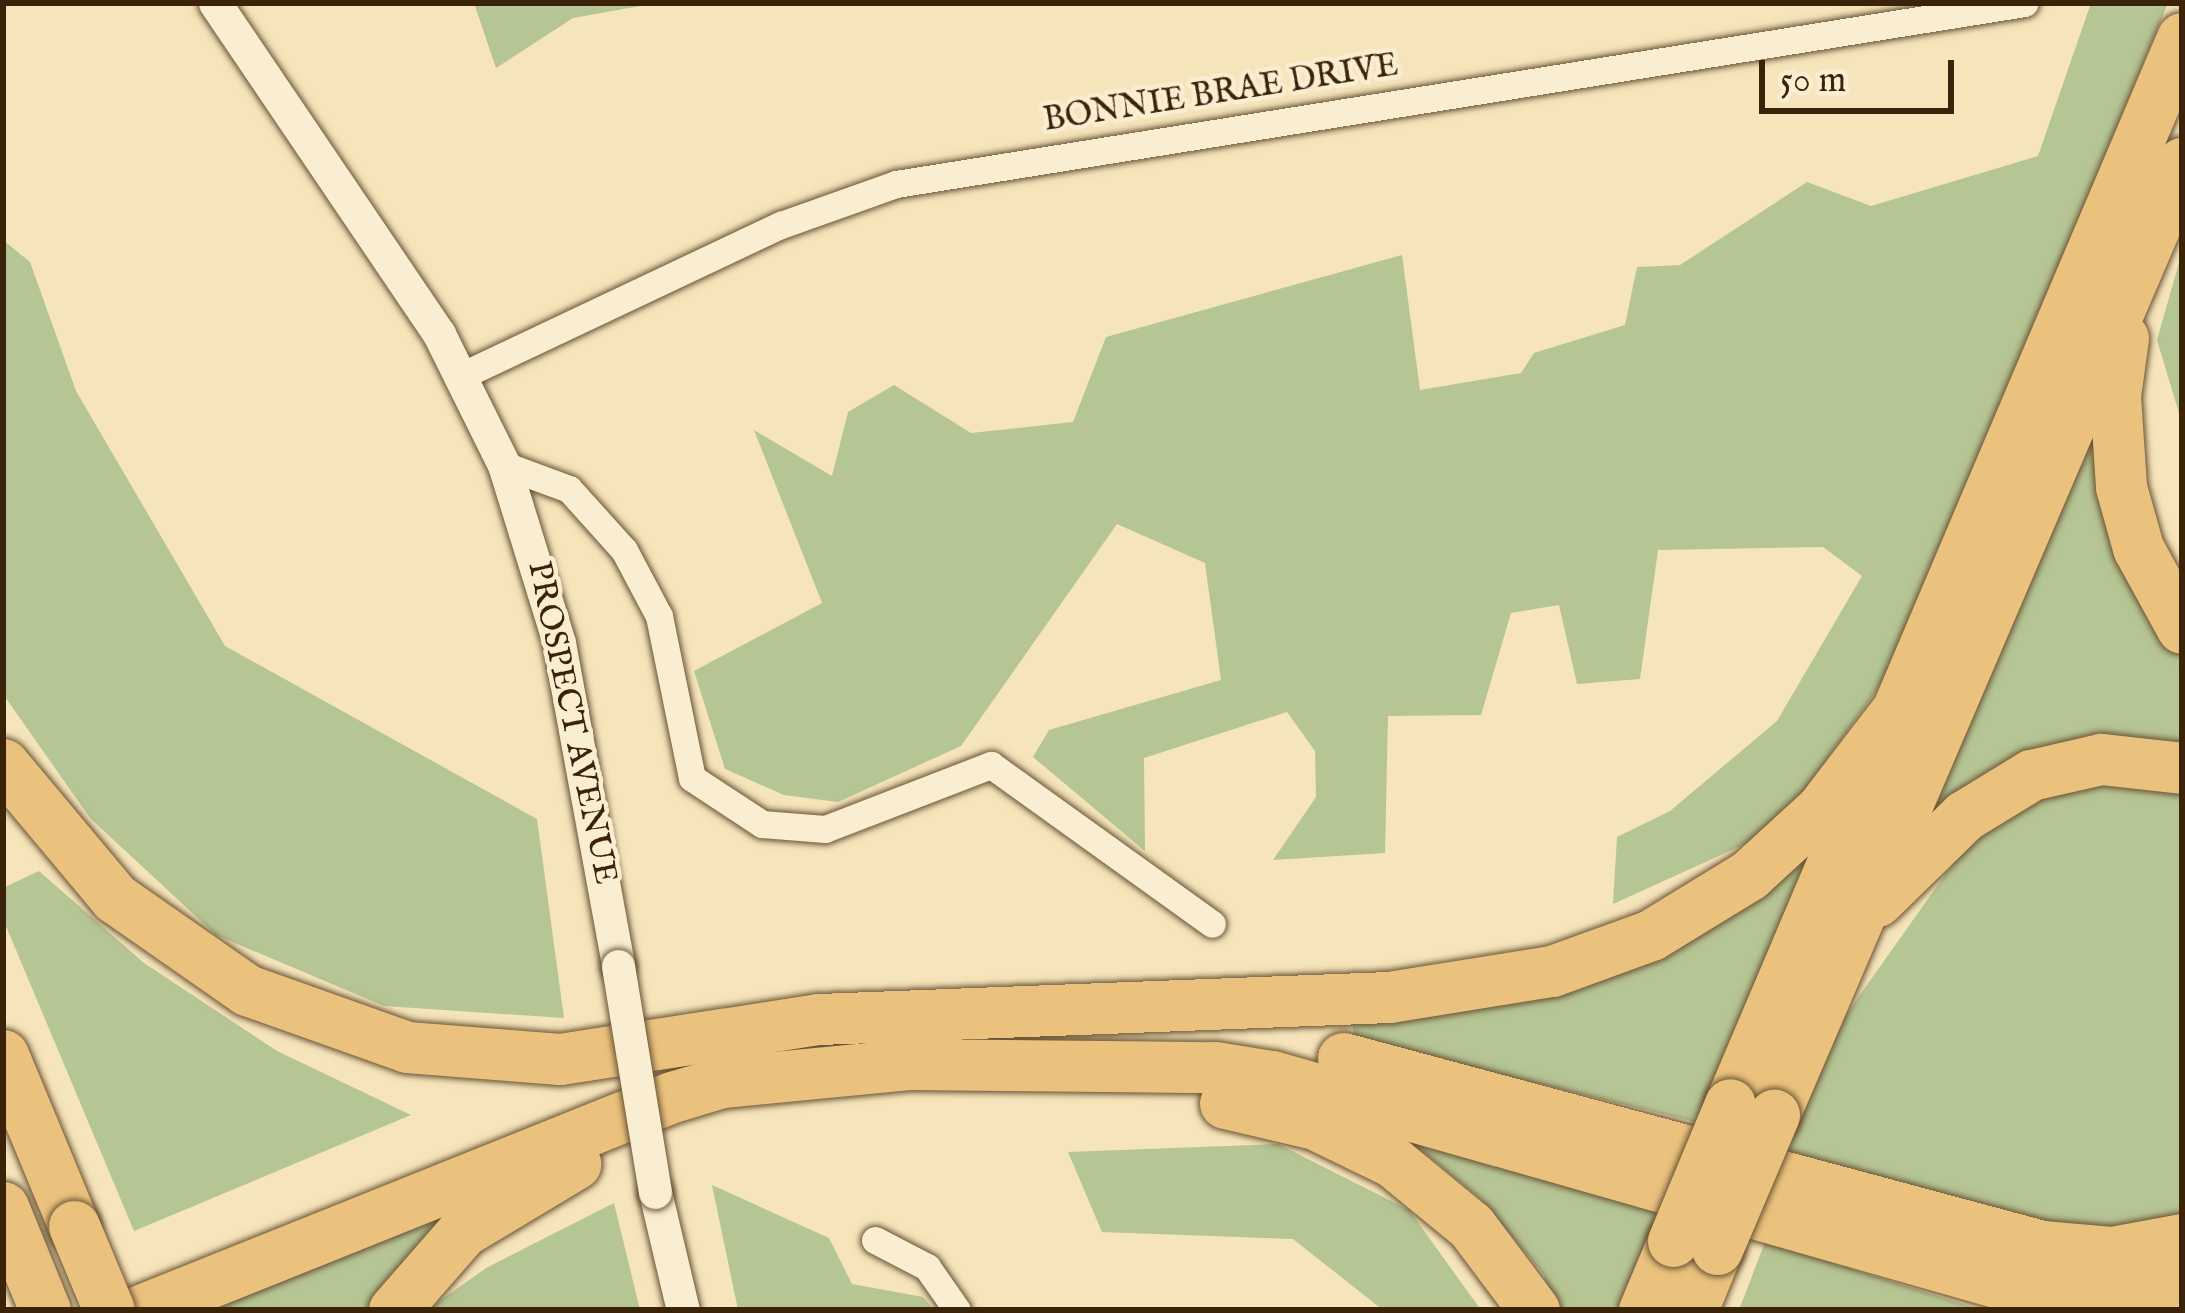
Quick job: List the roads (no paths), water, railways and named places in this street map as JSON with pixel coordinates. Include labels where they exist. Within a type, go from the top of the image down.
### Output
[{"type":"highway","points":[[1643,1310],[1695,1245],[1752,1109],[1894,714],[2182,38]]},
{"type":"highway","points":[[1752,1109],[1856,923],[2182,164]]},
{"type":"highway","points":[[2136,272],[2118,366],[2117,455],[2138,548],[2182,628]]},
{"type":"highway","points":[[141,1310],[819,1019],[1132,1011],[1192,999],[1460,990],[1619,949],[1685,917],[1774,854],[1834,794],[1894,714]]},
{"type":"highway","points":[[1856,923],[1942,834],[2010,784],[2102,759],[2182,768]]},
{"type":"highway","points":[[3,764],[115,898],[201,963],[298,1014],[406,1047],[508,1059],[1215,1067],[1329,1088],[2031,1292],[2108,1300],[2182,1289]]},
{"type":"highway","points":[[1132,1011],[1435,1078],[2042,1246],[2111,1252],[2182,1239]]},
{"type":"highway","points":[[3,1055],[109,1310]]},
{"type":"highway","points":[[71,1310],[546,1112],[609,1077],[719,1060]]},
{"type":"highway","points":[[394,1310],[442,1251],[491,1210],[719,1060]]},
{"type":"highway","points":[[1143,1065],[1219,1102],[1315,1124],[1393,1162],[1472,1226],[1534,1310]]},
{"type":"highway","points":[[1692,1310],[1695,1245]]},
{"type":"highway","points":[[8,1249],[11,1310]]},
{"type":"highway","points":[[8,1249],[46,1310]]},
{"type":"street","name":"PROSPECT AVENUE","points":[[215,3],[463,375],[504,465],[560,643],[656,1192],[683,1310]]},
{"type":"street","name":"BONNIE BRAE DRIVE","points":[[463,375],[781,225],[896,184],[2025,3]]},
{"type":"street","points":[[504,465],[569,489],[624,550],[659,616],[692,778],[762,824],[825,829],[991,766],[1212,924]]},
{"type":"street","points":[[875,1240],[927,1268],[957,1310]]}]
